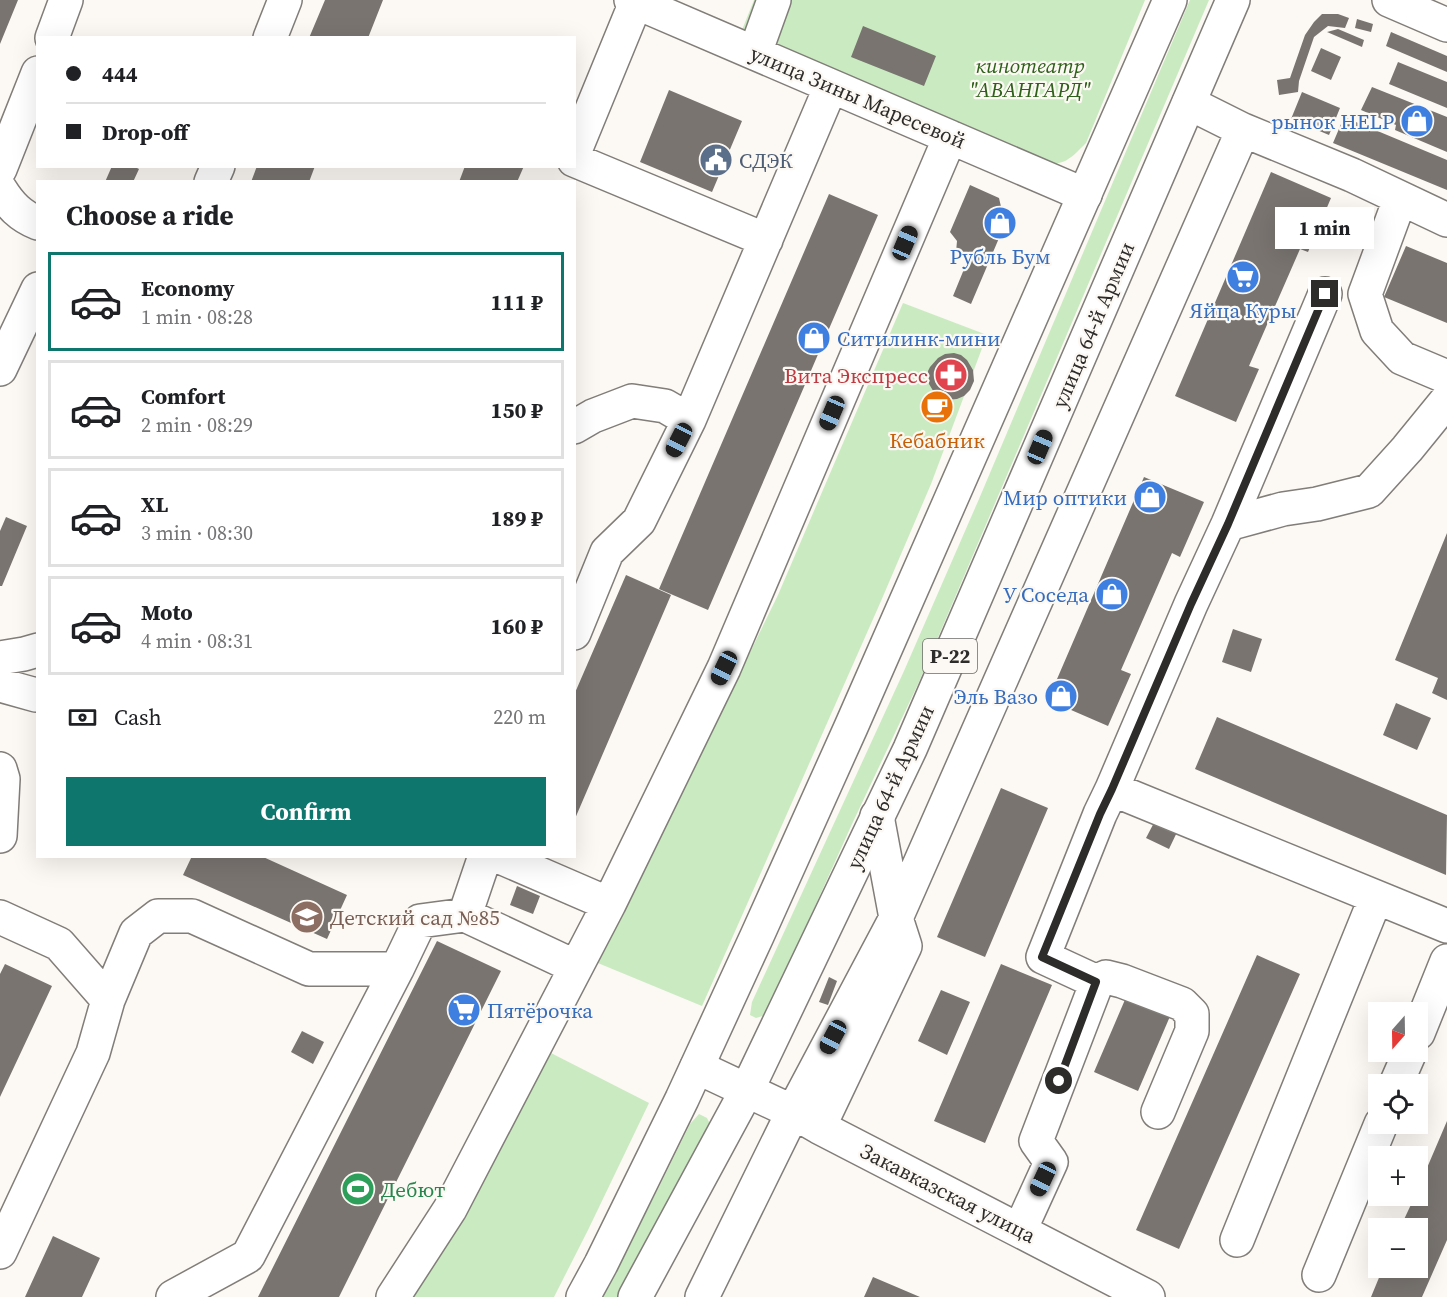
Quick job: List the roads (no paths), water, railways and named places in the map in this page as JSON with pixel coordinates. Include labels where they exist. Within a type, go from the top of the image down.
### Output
[{"type":"main road","points":[[53,36],[66,0]]},
{"type":"main road","points":[[271,36],[285,0]]},
{"type":"main road","points":[[754,53],[774,0]]},
{"type":"main road","name":"Р-22","points":[[583,1297],[697,1067],[841,748],[1170,0]]},
{"type":"main road","name":"улица 64-й Армии","points":[[635,1297],[747,1090],[914,738],[1233,0]]},
{"type":"main road","points":[[576,148],[633,1]]},
{"type":"main road","name":"улица Зины Маресевой","points":[[633,1],[1085,195]]},
{"type":"main road","points":[[1394,1],[1447,25]]},
{"type":"main road","points":[[0,169],[36,78]]},
{"type":"main road","points":[[576,628],[607,552],[639,521],[690,420],[831,86]]},
{"type":"main road","points":[[1189,103],[1243,130],[1352,175],[1447,220]]},
{"type":"main road","points":[[702,1297],[806,1120],[1243,130]]},
{"type":"main road","points":[[393,1297],[450,1209],[609,904],[724,668],[950,137]]},
{"type":"main road","points":[[576,161],[766,240]]},
{"type":"main road","points":[[0,189],[9,204],[25,218],[36,222]]},
{"type":"main road","points":[[1400,199],[1365,294],[1377,331],[1401,358],[1447,377]]},
{"type":"main road","points":[[0,369],[36,293]]},
{"type":"main road","points":[[1096,982],[1042,957],[1100,814],[1228,524],[1325,294]]},
{"type":"main road","points":[[1228,524],[1283,508],[1317,504],[1369,491],[1447,400]]},
{"type":"main road","points":[[576,426],[593,416],[632,401],[664,406],[690,420]]},
{"type":"main road","points":[[0,658],[36,651]]},
{"type":"main road","points":[[0,685],[36,695]]},
{"type":"main road","points":[[0,769],[3,779],[0,836]]},
{"type":"main road","points":[[1112,789],[1447,926]]},
{"type":"main road","points":[[877,816],[896,918]]},
{"type":"main road","points":[[465,915],[484,858]]},
{"type":"main road","points":[[503,858],[609,904]]},
{"type":"main road","points":[[1237,1240],[1376,897]]},
{"type":"main road","points":[[172,1297],[249,1256],[420,921],[465,915],[576,967]]},
{"type":"main road","points":[[0,1252],[93,1053],[108,1000],[136,933],[158,916],[192,916],[309,969],[397,969]]},
{"type":"main road","points":[[0,917],[59,944],[108,1000]]},
{"type":"main road","points":[[1428,1008],[1447,961]]},
{"type":"main road","points":[[1020,1230],[1051,1162],[1036,1141],[1096,982],[1106,977],[1182,1004],[1192,1014],[1192,1032],[1158,1112]]},
{"type":"main road","name":"Закавказская улица","points":[[697,1067],[806,1120],[1148,1297]]},
{"type":"main road","points":[[1319,1275],[1377,1134]]},
{"type":"place","name":"рынок HELP","points":[[1417,121]]},
{"type":"place","name":"СДЭК","points":[[716,160]]},
{"type":"place","name":"Рубль Бум","points":[[1000,223]]},
{"type":"place","name":"Яйца Куры","points":[[1243,277]]},
{"type":"place","name":"Ситилинк-мини","points":[[814,338]]},
{"type":"place","name":"Вита Экспресс","points":[[951,375]]},
{"type":"place","name":"Кебабник","points":[[937,407]]},
{"type":"place","name":"Мир оптики","points":[[1150,497]]},
{"type":"place","name":"У Соседа","points":[[1112,594]]},
{"type":"place","name":"Эль Вазо","points":[[1061,696]]},
{"type":"place","name":"Детский сад №85","points":[[307,917]]},
{"type":"place","name":"Пятёрочка","points":[[464,1010]]},
{"type":"place","name":"Дебют","points":[[358,1189]]},
{"type":"park label","name":"кинотеатр \"АВАНГАРД\"","points":[[1030,77]]}]
